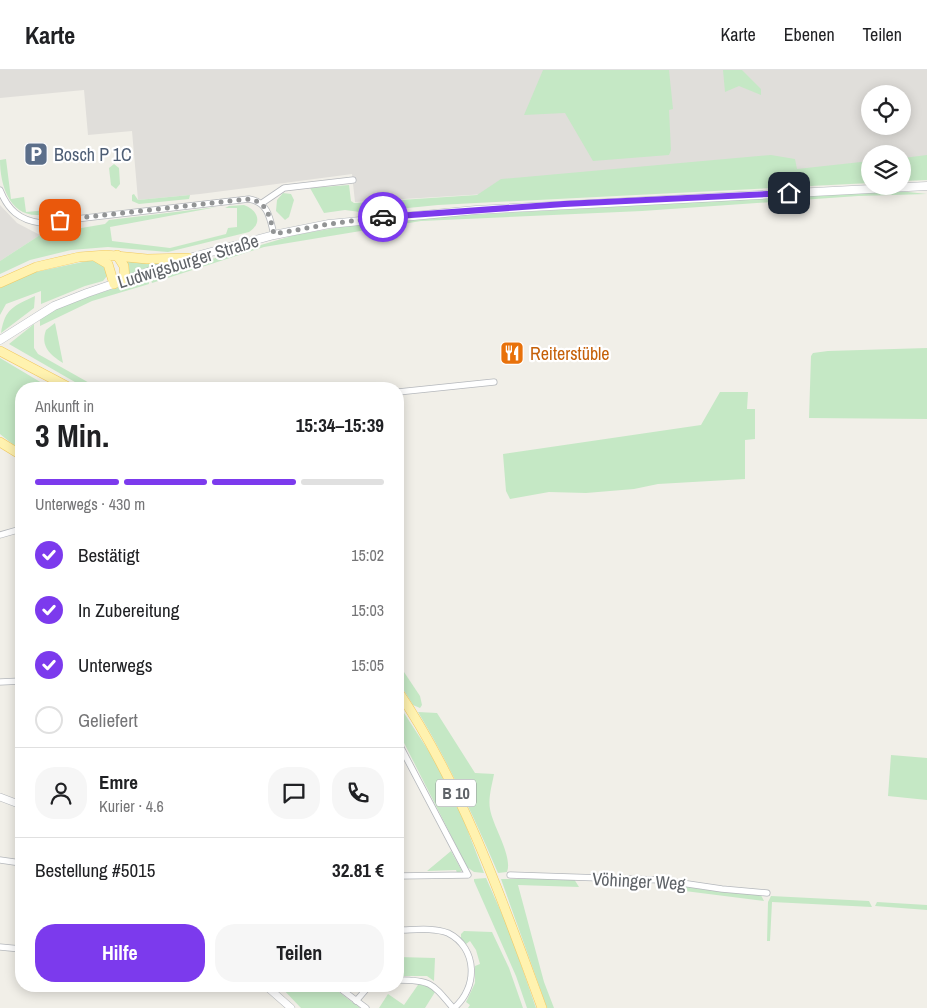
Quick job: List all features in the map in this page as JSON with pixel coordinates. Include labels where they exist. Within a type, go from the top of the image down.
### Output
[{"type":"main road","name":"Ludwigsburger Straße","points":[[0,340],[54,306],[189,258],[274,234],[370,218],[476,210],[927,186]]},
{"type":"main road","points":[[0,283],[18,273],[55,261],[117,256],[147,259],[189,258]]},
{"type":"main road","points":[[117,256],[124,266],[125,280]]},
{"type":"main road","points":[[96,257],[108,264],[114,284]]},
{"type":"main road","points":[[0,351],[59,382]]},
{"type":"main road","points":[[0,442],[15,451]]},
{"type":"main road","name":"B 10","points":[[404,701],[462,804],[488,863],[542,1008]]},
{"type":"street","points":[[262,203],[284,188],[353,180]]},
{"type":"street","points":[[0,190],[14,213],[30,222],[41,223],[249,199],[262,203],[268,211],[274,234]]},
{"type":"street","points":[[404,391],[494,382]]},
{"type":"street","points":[[0,535],[15,531]]},
{"type":"street","points":[[0,682],[15,681]]},
{"type":"street","points":[[404,753],[468,875],[404,876]]},
{"type":"street","points":[[0,797],[15,803]]},
{"type":"street","points":[[0,860],[15,863]]},
{"type":"street","name":"Vöhinger Weg","points":[[510,876],[654,879],[766,893]]},
{"type":"street","points":[[404,930],[440,931],[449,934],[462,945],[470,960],[472,982],[466,996],[453,1008],[431,984],[420,980],[404,980]]},
{"type":"street","points":[[0,947],[15,948]]},
{"type":"street","points":[[273,992],[291,1008]]},
{"type":"street","points":[[344,992],[366,1008]]},
{"type":"street","points":[[356,1001],[364,992]]},
{"type":"shaded area","points":[[0,70],[927,70],[927,171],[911,172],[911,145],[861,145],[861,174],[600,187],[355,202],[352,174],[200,194],[138,200],[132,131],[88,135],[84,90],[0,98]]},
{"type":"shaded area","points":[[0,205],[17,223],[40,235],[0,261]]},
{"type":"green space","points":[[543,70],[669,70],[673,109],[669,110],[671,150],[669,155],[593,161],[565,113],[524,115]]},
{"type":"green space","points":[[723,70],[742,70],[761,89],[761,95],[739,86],[725,92]]},
{"type":"green space","points":[[771,155],[795,159],[797,169],[861,162],[861,183],[438,205],[368,212],[361,207],[367,213],[345,210],[324,213],[310,188],[349,185],[351,201],[354,203],[477,195],[501,179]]},
{"type":"green space","points":[[927,155],[927,180],[911,181],[911,157]]},
{"type":"green space","points":[[6,159],[11,199],[24,197],[26,212],[58,209],[58,212],[46,215],[28,214],[13,204],[4,188],[0,169],[0,160]]},
{"type":"green space","points":[[114,164],[119,168],[120,184],[116,189],[111,185],[109,168]]},
{"type":"green space","points":[[911,192],[927,194],[911,194]]},
{"type":"green space","points":[[283,193],[291,194],[294,200],[289,217],[285,220],[276,211],[277,200]]},
{"type":"green space","points":[[861,193],[861,195],[892,195],[642,211],[421,221],[264,247],[152,283],[150,277],[295,235],[380,220]]},
{"type":"green space","points":[[134,194],[138,200],[190,195],[189,199],[139,204],[132,201],[132,195]]},
{"type":"green space","points":[[244,205],[253,210],[257,217],[256,225],[249,232],[168,252],[108,247],[71,250],[30,260],[0,274],[0,261],[40,235],[105,224],[109,220],[217,207],[110,227],[112,241],[170,248],[226,234],[228,228],[237,227],[237,208],[225,208]]},
{"type":"green space","points":[[189,258],[125,280],[121,260]]},
{"type":"green space","points":[[92,260],[105,264],[107,276],[103,281],[85,286],[41,304],[41,291],[6,304],[0,315],[0,288],[31,273]]},
{"type":"green space","points":[[148,278],[149,284],[92,301],[40,326],[40,318],[71,302]]},
{"type":"green space","points":[[35,296],[34,308],[1,333],[8,313],[21,302]]},
{"type":"green space","points":[[55,323],[63,363],[47,350],[44,341],[46,330]]},
{"type":"green space","points":[[34,324],[34,348],[38,354],[88,382],[75,382],[9,344]]},
{"type":"green space","points":[[927,348],[927,419],[809,418],[811,356],[813,353]]},
{"type":"green space","points":[[0,358],[40,382],[15,382],[15,446],[0,434]]},
{"type":"green space","points":[[720,392],[748,392],[747,409],[755,409],[755,439],[745,440],[745,479],[658,484],[634,489],[586,493],[549,492],[510,499],[506,491],[503,454],[701,425]]},
{"type":"green space","points":[[404,672],[420,696],[422,705],[420,708],[413,705],[404,691]]},
{"type":"green space","points":[[418,712],[437,713],[475,773],[494,774],[490,809],[505,850],[508,865],[507,872],[498,873],[461,791]]},
{"type":"green space","points":[[404,713],[432,756],[459,808],[484,873],[474,872],[467,867],[404,743]]},
{"type":"green space","points":[[891,755],[927,758],[927,800],[888,796]]},
{"type":"green space","points":[[451,851],[462,871],[457,873],[456,870],[427,871]]},
{"type":"green space","points":[[486,878],[509,930],[536,1008],[527,1008],[516,976],[474,881],[474,879]]},
{"type":"green space","points":[[501,879],[574,879],[579,887],[518,885],[544,982],[554,1008],[547,1008]]},
{"type":"green space","points":[[678,884],[717,891],[761,895],[764,901],[677,890]]},
{"type":"green space","points":[[771,896],[869,901],[872,907],[772,902],[770,941],[767,941],[768,902]]},
{"type":"green space","points":[[877,902],[927,905],[927,910],[875,906]]},
{"type":"green space","points":[[464,931],[492,932],[509,968],[523,1008],[468,1008],[470,1005],[466,1002],[475,983],[475,966],[480,964],[476,950],[470,941],[466,944],[461,938],[461,934]]},
{"type":"green space","points":[[404,957],[435,958],[434,981],[427,976],[404,976]]},
{"type":"green space","points":[[420,982],[428,985],[435,992],[425,1008],[379,1008],[388,994],[404,1005]]},
{"type":"green space","points":[[286,992],[339,992],[360,1008],[301,1008]]},
{"type":"way so far","points":[[60,220],[249,199],[262,203],[268,211],[274,234],[383,217]]},
{"type":"place","name":"Bosch P 1C","points":[[36,154]]},
{"type":"place","name":"Reiterstüble","points":[[512,353]]},
{"type":"route","points":[[383,217],[564,204],[789,193]]}]
